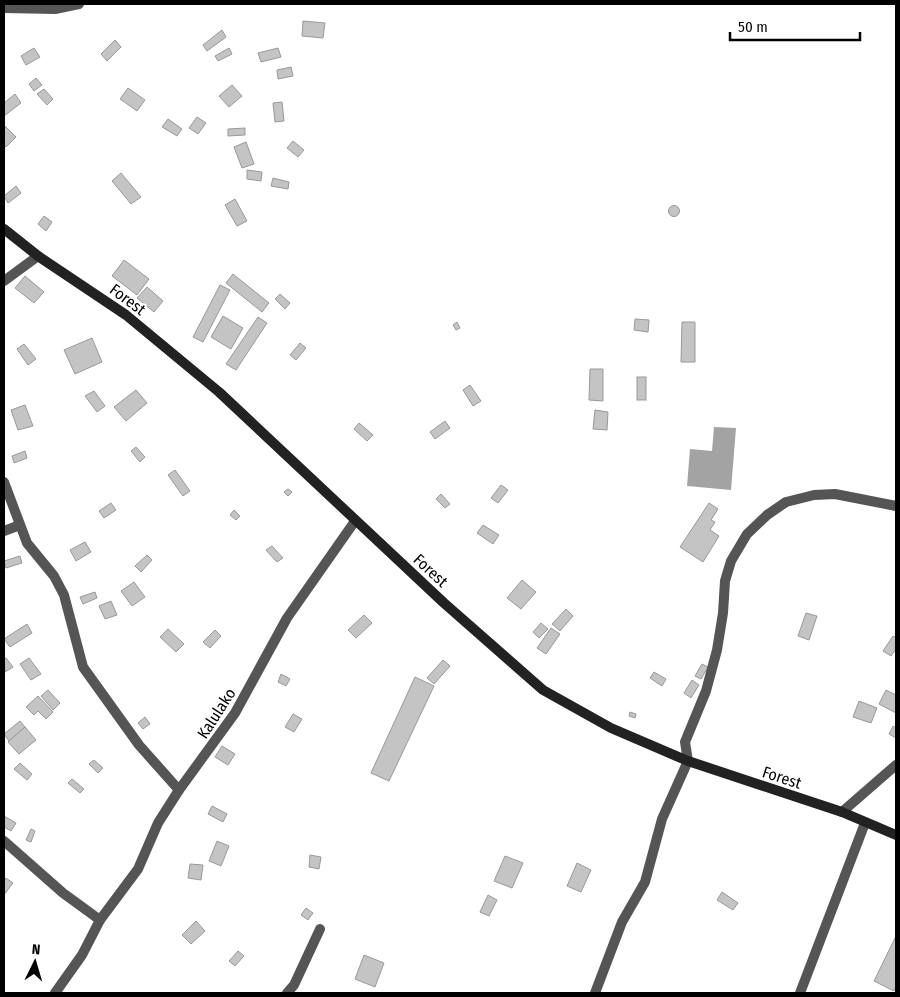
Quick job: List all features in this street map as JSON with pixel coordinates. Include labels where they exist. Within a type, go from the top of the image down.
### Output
[{"type":"street","points":[[4,8],[55,9],[79,4]]},
{"type":"street","name":"Forest","points":[[4,229],[38,256],[126,315],[219,392],[355,520],[543,690],[611,728],[688,761],[842,812],[896,835]]},
{"type":"street","points":[[4,281],[38,256]]},
{"type":"street","points":[[4,482],[31,550],[54,576],[64,595],[83,667],[90,681],[139,745],[179,790]]},
{"type":"street","points":[[595,993],[622,922],[645,882],[662,819],[688,761],[685,742],[706,691],[717,650],[725,582],[732,561],[747,534],[767,515],[786,502],[814,495],[835,494],[896,506]]},
{"type":"street","name":"Kalulako","points":[[55,993],[82,955],[100,920],[138,869],[158,823],[179,790],[230,720],[263,666],[287,618],[355,520]]},
{"type":"street","points":[[4,531],[20,525]]},
{"type":"street","points":[[842,812],[896,765]]},
{"type":"street","points":[[800,993],[865,822]]},
{"type":"street","points":[[4,841],[63,893],[100,920]]},
{"type":"street","points":[[288,993],[294,985],[320,929]]},
{"type":"shaded area","points":[[714,427],[736,428],[731,490],[687,486],[690,449],[712,451]]},
{"type":"building","points":[[303,21],[325,23],[323,38],[302,36]]},
{"type":"building","points":[[222,30],[226,37],[207,51],[203,45]]},
{"type":"building","points":[[115,40],[121,47],[107,61],[101,54]]},
{"type":"building","points":[[34,48],[40,57],[26,65],[21,56]]},
{"type":"building","points":[[229,48],[232,54],[218,61],[215,56]]},
{"type":"building","points":[[278,48],[281,57],[261,62],[258,53]]},
{"type":"building","points":[[291,67],[293,76],[278,79],[277,70]]},
{"type":"building","points":[[36,78],[42,85],[34,91],[29,84]]},
{"type":"building","points":[[232,85],[242,96],[229,107],[219,96]]},
{"type":"building","points":[[128,88],[145,100],[137,111],[120,99]]},
{"type":"building","points":[[44,89],[53,99],[47,105],[37,94]]},
{"type":"building","points":[[15,94],[21,103],[4,116],[4,103]]},
{"type":"building","points":[[282,102],[284,121],[275,122],[273,103]]},
{"type":"building","points":[[197,117],[206,123],[198,134],[189,128]]},
{"type":"building","points":[[168,119],[182,129],[177,136],[162,127]]},
{"type":"building","points":[[4,125],[16,137],[6,147],[4,145]]},
{"type":"building","points":[[245,128],[245,135],[228,136],[228,129]]},
{"type":"building","points":[[293,141],[304,150],[298,157],[287,148]]},
{"type":"building","points":[[246,142],[254,164],[242,168],[234,147]]},
{"type":"building","points":[[247,170],[262,172],[261,181],[247,179]]},
{"type":"building","points":[[121,173],[141,197],[131,204],[112,181]]},
{"type":"building","points":[[273,178],[289,182],[288,189],[271,186]]},
{"type":"building","points":[[16,186],[21,193],[8,203],[4,196]]},
{"type":"building","points":[[235,199],[247,221],[237,226],[225,205]]},
{"type":"building","points":[[674,205],[680,211],[674,217],[668,211]]},
{"type":"building","points":[[44,216],[52,222],[46,231],[38,224]]},
{"type":"building","points":[[124,260],[149,279],[137,295],[112,276]]},
{"type":"building","points":[[233,274],[269,303],[262,312],[226,283]]},
{"type":"building","points":[[25,276],[44,292],[34,303],[15,288]]},
{"type":"building","points":[[220,285],[230,290],[203,342],[193,337]]},
{"type":"building","points":[[147,287],[163,301],[154,312],[137,298]]},
{"type":"building","points":[[280,294],[290,303],[285,309],[275,299]]},
{"type":"building","points":[[223,316],[243,328],[231,349],[211,337]]},
{"type":"building","points":[[258,317],[267,323],[236,370],[226,364]]},
{"type":"building","points":[[635,319],[649,320],[648,332],[634,330]]},
{"type":"building","points":[[457,322],[460,328],[456,330],[453,325]]},
{"type":"building","points":[[682,322],[695,322],[695,362],[681,362]]},
{"type":"building","points":[[92,338],[102,362],[75,374],[64,350]]},
{"type":"building","points":[[300,343],[306,348],[296,360],[290,355]]},
{"type":"building","points":[[24,344],[36,359],[28,365],[17,349]]},
{"type":"building","points":[[590,369],[603,369],[603,401],[589,400]]},
{"type":"building","points":[[637,377],[646,377],[646,400],[637,400]]},
{"type":"building","points":[[470,385],[481,401],[473,406],[463,390]]},
{"type":"building","points":[[136,390],[147,403],[126,421],[114,407]]},
{"type":"building","points":[[94,391],[105,406],[97,412],[85,396]]},
{"type":"building","points":[[25,405],[33,426],[18,430],[11,410]]},
{"type":"building","points":[[595,410],[608,412],[607,430],[593,429]]},
{"type":"building","points":[[445,421],[450,428],[435,439],[430,432]]},
{"type":"building","points":[[359,423],[373,435],[367,441],[354,429]]},
{"type":"building","points":[[136,447],[145,457],[140,462],[131,451]]},
{"type":"building","points":[[25,451],[27,458],[14,463],[12,456]]},
{"type":"building","points":[[175,470],[190,491],[183,496],[168,475]]},
{"type":"building","points":[[501,485],[508,490],[498,503],[491,498]]},
{"type":"building","points":[[288,489],[292,492],[288,496],[284,492]]},
{"type":"building","points":[[441,494],[450,504],[445,508],[436,499]]},
{"type":"building","points":[[111,503],[116,510],[104,518],[99,511]]},
{"type":"building","points":[[709,503],[718,509],[711,520],[715,522],[710,530],[719,536],[703,562],[680,547]]},
{"type":"building","points":[[234,510],[240,516],[236,520],[230,515]]},
{"type":"building","points":[[483,525],[499,535],[493,544],[477,533]]},
{"type":"building","points":[[85,542],[91,552],[76,561],[70,550]]},
{"type":"building","points":[[272,546],[283,558],[277,562],[266,550]]},
{"type":"building","points":[[147,555],[152,560],[141,572],[135,566]]},
{"type":"building","points":[[20,556],[22,563],[6,568],[4,561]]},
{"type":"building","points":[[522,580],[536,592],[521,609],[507,598]]},
{"type":"building","points":[[134,582],[145,597],[132,606],[121,591]]},
{"type":"building","points":[[95,592],[97,598],[83,604],[80,597]]},
{"type":"building","points":[[111,601],[117,615],[105,619],[99,606]]},
{"type":"building","points":[[566,609],[573,616],[560,631],[552,624]]},
{"type":"building","points":[[806,613],[817,616],[809,640],[798,636]]},
{"type":"building","points":[[364,615],[372,623],[356,638],[348,630]]},
{"type":"building","points":[[541,623],[548,629],[539,638],[533,632]]},
{"type":"building","points":[[27,624],[32,633],[10,647],[4,639]]},
{"type":"building","points":[[551,628],[560,634],[546,654],[537,648]]},
{"type":"building","points":[[168,629],[184,644],[176,652],[160,637]]},
{"type":"building","points":[[215,630],[221,636],[210,648],[203,642]]},
{"type":"building","points":[[893,636],[896,638],[896,649],[891,656],[883,651]]},
{"type":"building","points":[[6,658],[13,667],[5,672],[4,659]]},
{"type":"building","points":[[29,658],[41,674],[31,680],[20,664]]},
{"type":"building","points":[[443,660],[450,666],[434,684],[427,678]]},
{"type":"building","points":[[702,664],[708,667],[701,679],[695,676]]},
{"type":"building","points":[[654,672],[666,679],[662,686],[650,678]]},
{"type":"building","points":[[281,674],[290,679],[286,686],[278,682]]},
{"type":"building","points":[[415,677],[434,686],[389,781],[371,773]]},
{"type":"building","points":[[692,680],[699,685],[691,698],[684,693]]},
{"type":"building","points":[[48,690],[60,703],[53,710],[41,696]]},
{"type":"building","points":[[886,690],[896,695],[896,713],[879,704]]},
{"type":"building","points":[[38,696],[53,712],[46,719],[38,711],[34,715],[26,707]]},
{"type":"building","points":[[859,701],[877,708],[871,723],[853,717]]},
{"type":"building","points":[[630,712],[636,714],[635,718],[629,716]]},
{"type":"building","points":[[293,714],[302,719],[294,732],[285,727]]},
{"type":"building","points":[[145,717],[150,724],[143,729],[138,723]]},
{"type":"building","points":[[20,721],[25,727],[9,741],[4,734]]},
{"type":"building","points":[[893,726],[896,728],[896,738],[889,734]]},
{"type":"building","points":[[25,727],[36,740],[19,754],[8,742]]},
{"type":"building","points":[[222,746],[235,754],[228,765],[215,757]]},
{"type":"building","points":[[94,760],[103,768],[98,773],[89,764]]},
{"type":"building","points":[[20,763],[32,774],[27,780],[14,769]]},
{"type":"building","points":[[72,779],[84,789],[80,793],[68,783]]},
{"type":"building","points":[[212,806],[227,814],[223,822],[208,814]]},
{"type":"building","points":[[4,816],[16,823],[11,831],[4,827]]},
{"type":"building","points":[[31,829],[35,831],[31,842],[26,840]]},
{"type":"building","points":[[217,841],[229,846],[221,866],[209,861]]},
{"type":"building","points":[[310,855],[321,857],[319,869],[309,867]]},
{"type":"building","points":[[505,856],[523,863],[512,888],[494,881]]},
{"type":"building","points":[[577,863],[591,870],[581,892],[567,886]]},
{"type":"building","points":[[190,864],[203,865],[201,880],[188,878]]},
{"type":"building","points":[[6,878],[13,883],[4,895],[4,881]]},
{"type":"building","points":[[722,892],[738,903],[733,910],[717,900]]},
{"type":"building","points":[[488,895],[497,900],[489,916],[480,912]]},
{"type":"building","points":[[306,908],[313,913],[308,920],[301,915]]},
{"type":"building","points":[[196,921],[205,931],[191,944],[182,935]]},
{"type":"building","points":[[896,936],[896,986],[894,991],[874,981]]},
{"type":"building","points":[[238,951],[244,956],[235,966],[229,961]]},
{"type":"building","points":[[364,955],[384,963],[375,987],[355,979]]}]
